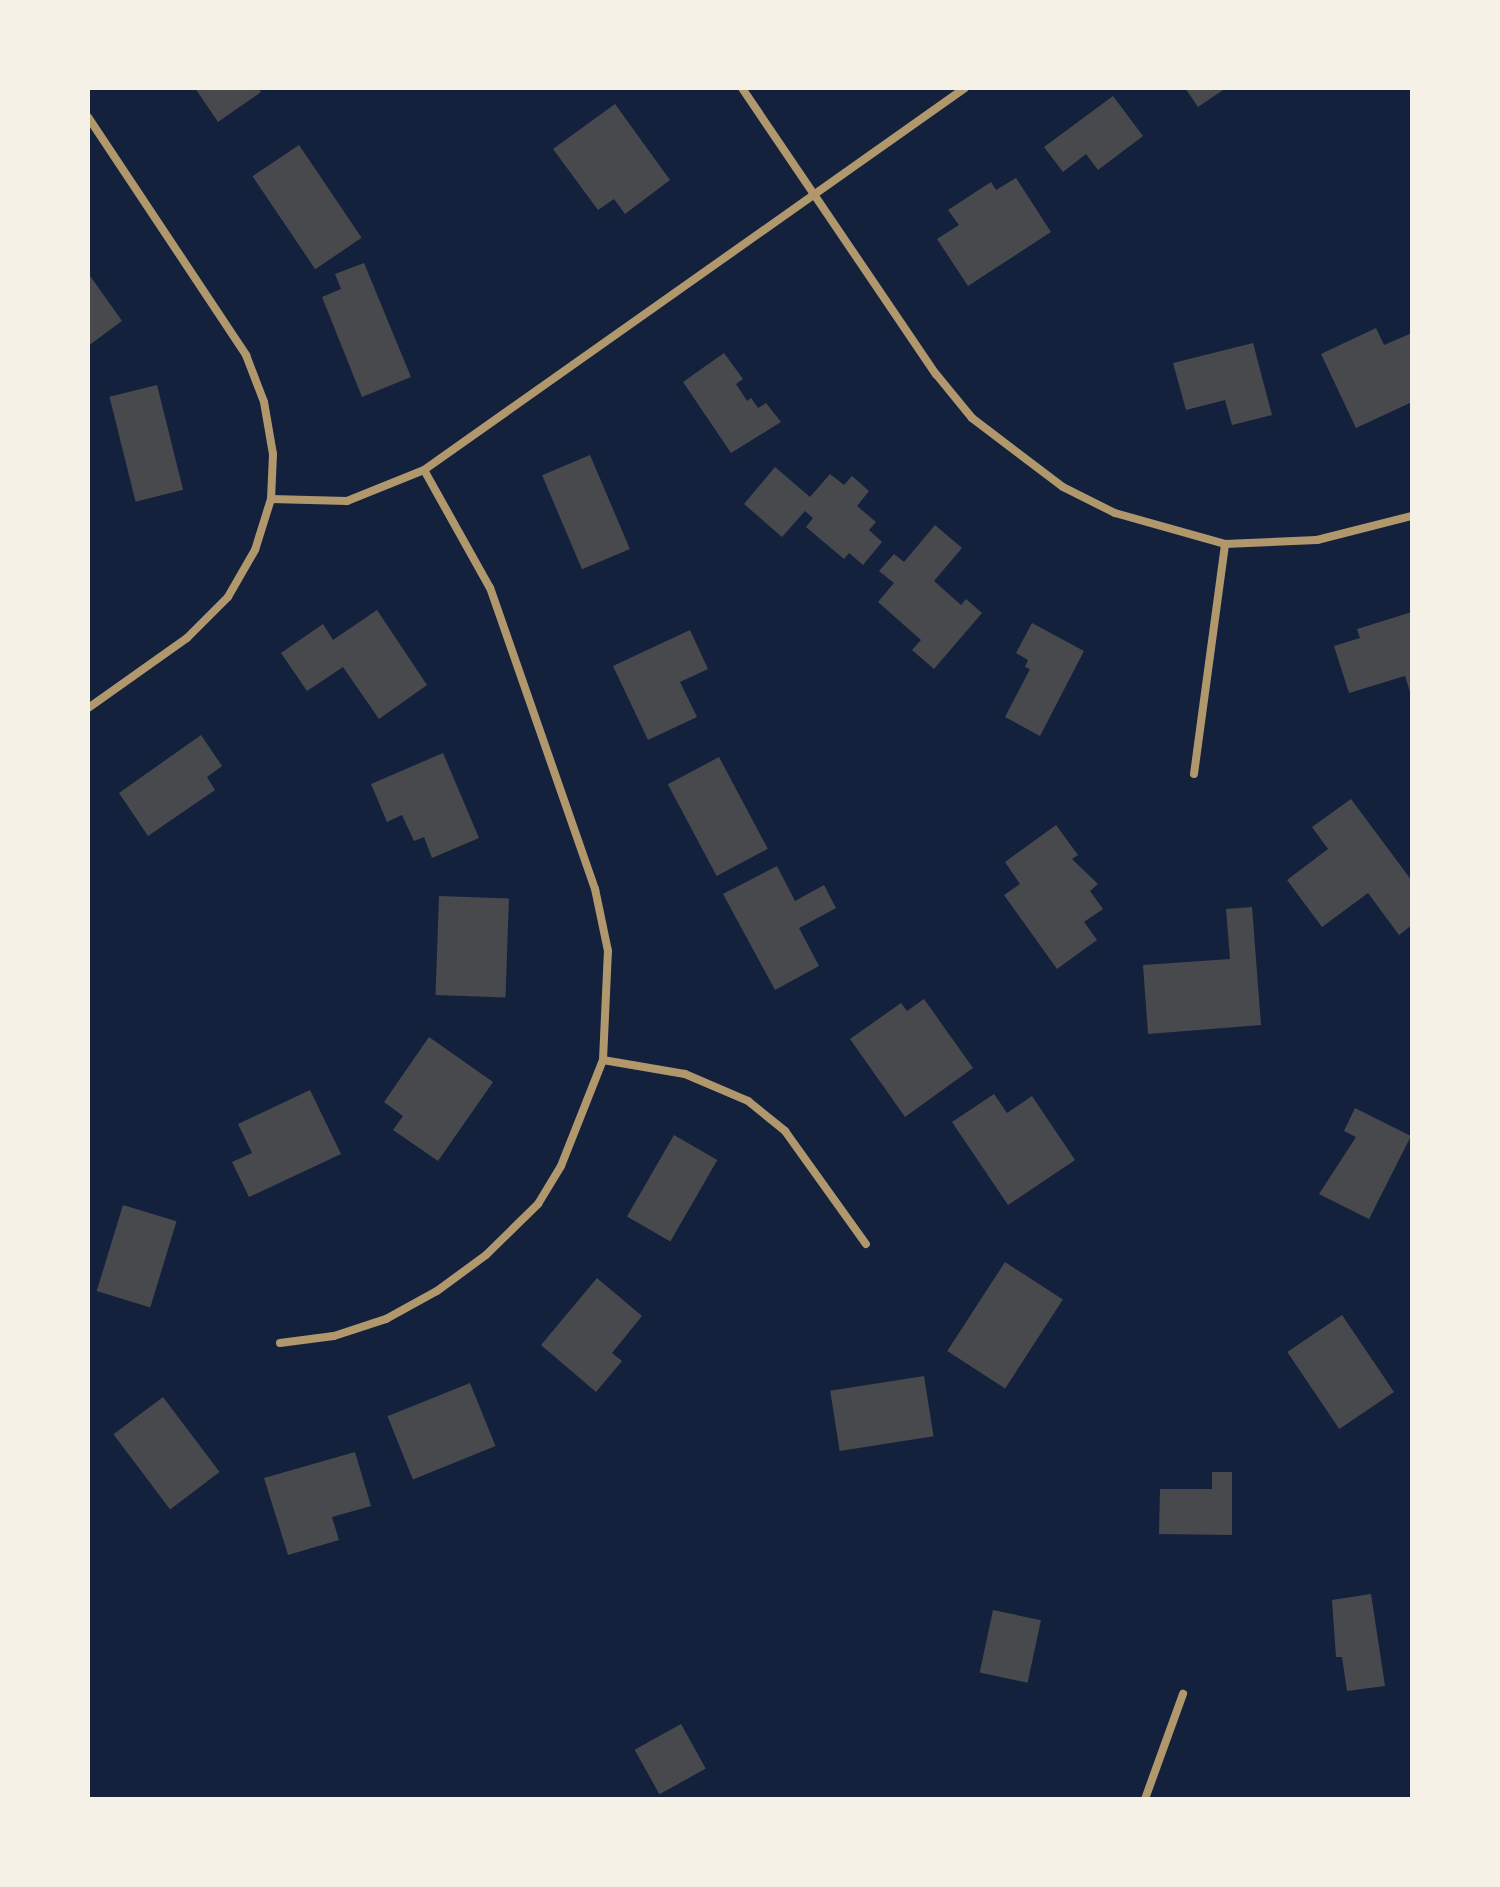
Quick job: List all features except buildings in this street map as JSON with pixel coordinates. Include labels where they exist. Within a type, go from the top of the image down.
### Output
[{"type":"street","points":[[742,88],[936,374],[972,418],[1015,455],[1115,513],[1225,544],[1317,540],[1412,516]]},
{"type":"street","points":[[271,499],[347,501],[424,470],[965,88]]},
{"type":"street","points":[[88,117],[246,355],[264,402],[273,454],[271,499],[255,550],[228,597],[187,638],[88,708]]},
{"type":"street","points":[[280,1343],[334,1336],[386,1319],[437,1291],[486,1255],[538,1204],[561,1166],[603,1060],[608,951],[595,889],[490,588],[424,470]]},
{"type":"street","points":[[1194,774],[1225,544]]},
{"type":"street","points":[[603,1060],[685,1074],[748,1101],[785,1131],[866,1244]]},
{"type":"street","points":[[1145,1799],[1183,1694]]}]
